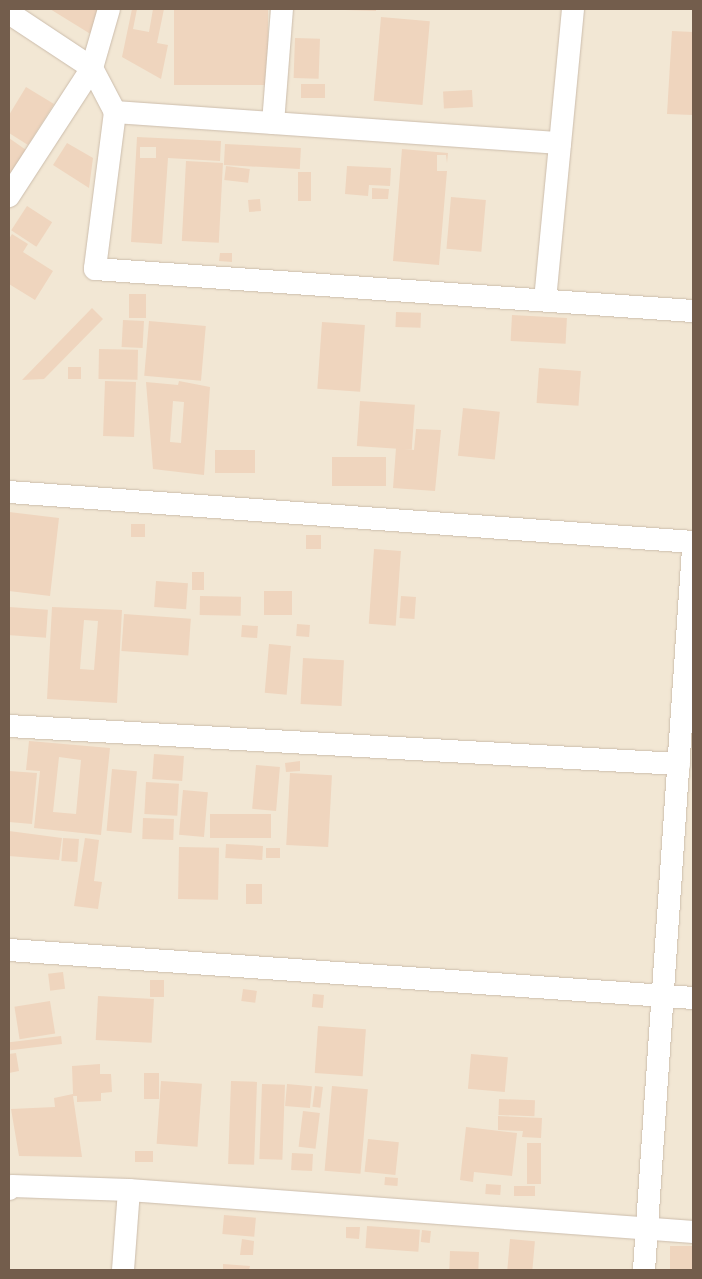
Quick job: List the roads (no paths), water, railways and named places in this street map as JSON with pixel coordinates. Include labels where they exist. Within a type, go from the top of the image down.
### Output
[{"type":"street","points":[[9,196],[92,68],[109,9]]},
{"type":"street","points":[[273,123],[282,9]]},
{"type":"street","points":[[545,300],[573,9]]},
{"type":"street","points":[[9,13],[92,68],[115,112],[95,269],[693,310]]},
{"type":"street","points":[[115,112],[560,144]]},
{"type":"street","points":[[9,492],[693,542]]},
{"type":"street","points":[[644,1270],[663,996],[685,788],[679,764],[693,550]]},
{"type":"street","points":[[9,726],[679,764]]},
{"type":"street","points":[[9,950],[693,998]]},
{"type":"street","points":[[10,1183],[129,1190],[693,1232]]},
{"type":"street","points":[[123,1270],[129,1190]]}]
